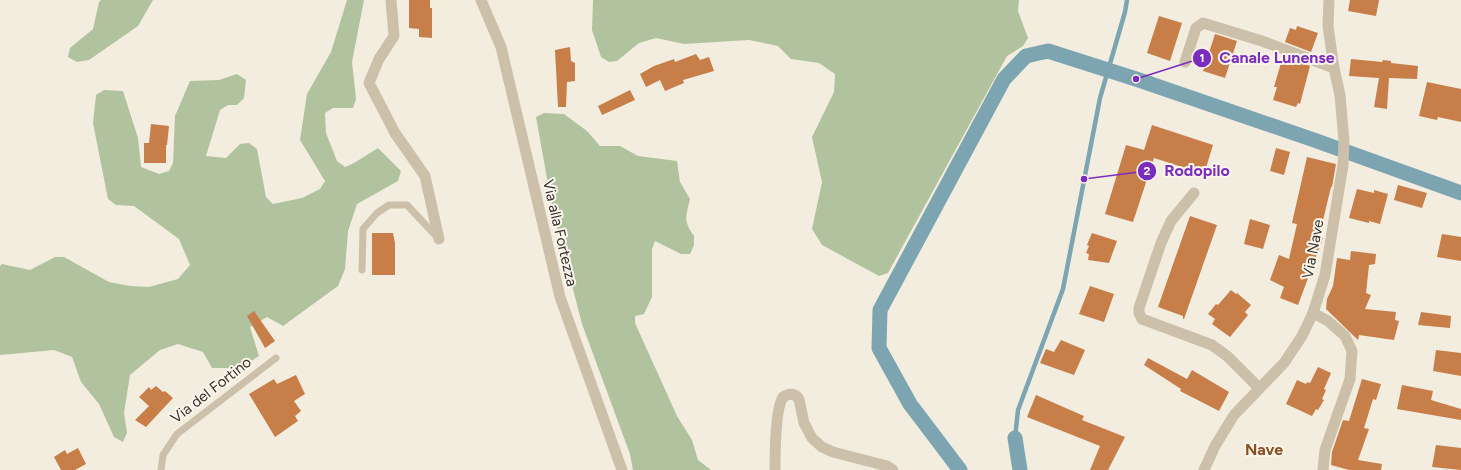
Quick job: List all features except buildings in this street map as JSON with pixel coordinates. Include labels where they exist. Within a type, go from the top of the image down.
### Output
[{"type":"street","points":[[391,0],[394,36],[379,59],[369,83],[395,133],[425,176],[439,239]]},
{"type":"street","name":"Via alla Fortezza","points":[[481,0],[501,47],[560,297],[622,470]]},
{"type":"street","name":"Via Nave","points":[[1204,470],[1215,446],[1234,415],[1284,363],[1302,336],[1313,313],[1325,275],[1343,165],[1344,140],[1340,96],[1328,26],[1329,0]]},
{"type":"street","points":[[1185,62],[1196,28],[1203,23],[1262,41],[1334,68]]},
{"type":"street","points":[[1194,194],[1171,221],[1161,243],[1139,308],[1139,313],[1142,319],[1212,345],[1227,356],[1259,388]]},
{"type":"street","points":[[1313,313],[1328,322],[1345,336],[1352,351],[1350,378],[1325,450],[1323,470]]},
{"type":"street","points":[[775,470],[775,440],[780,404],[783,397],[791,394],[797,396],[799,399],[804,423],[812,438],[822,447],[833,452],[887,466],[893,470]]},
{"type":"lane","points":[[362,270],[363,229],[377,213],[389,206],[407,205],[439,239]]},
{"type":"lane","name":"Via del Fortino","points":[[161,470],[163,455],[178,434],[276,358]]},
{"type":"green space","points":[[101,0],[153,0],[138,26],[89,60],[77,62],[68,57],[70,48],[93,29],[99,2]]},
{"type":"green space","points":[[347,0],[364,0],[352,62],[356,99],[353,108],[333,108],[325,113],[326,133],[337,161],[345,167],[378,148],[401,171],[398,181],[357,204],[348,231],[345,269],[338,286],[283,326],[267,317],[250,327],[259,356],[240,368],[212,368],[203,352],[178,344],[160,350],[130,375],[124,413],[127,433],[123,442],[114,437],[99,404],[81,382],[72,357],[54,350],[0,355],[0,266],[2,264],[30,270],[55,257],[64,257],[109,282],[130,286],[149,287],[178,279],[190,265],[179,239],[134,206],[116,205],[108,199],[93,123],[96,95],[104,90],[123,91],[138,138],[141,167],[159,174],[169,171],[173,163],[175,116],[190,81],[219,80],[237,74],[246,80],[244,98],[237,105],[228,105],[220,110],[206,156],[226,158],[240,144],[249,143],[257,149],[266,197],[273,204],[302,198],[320,189],[325,181],[300,140],[307,94],[331,52]]},
{"type":"green space","points":[[593,0],[1019,0],[1018,11],[1028,38],[1023,46],[1007,56],[888,273],[879,276],[822,245],[812,229],[822,182],[812,137],[834,92],[835,74],[819,63],[791,59],[778,46],[749,40],[684,44],[656,38],[639,43],[617,61],[609,62],[601,57],[592,30]]},
{"type":"green space","points":[[544,113],[564,114],[587,131],[600,146],[620,146],[638,156],[677,161],[680,182],[690,199],[686,218],[688,226],[694,236],[694,245],[690,254],[681,254],[655,241],[652,249],[652,297],[644,314],[635,316],[635,323],[677,416],[692,440],[698,460],[711,470],[633,470],[630,454],[582,324],[553,212],[536,117]]},
{"type":"waterway","points":[[1015,438],[1018,410],[1063,289],[1100,98],[1125,12],[1127,0]]},
{"type":"waterway","points":[[960,470],[910,404],[879,348],[880,310],[1004,79],[1026,56],[1048,51],[1136,79],[1314,140],[1461,193]]},
{"type":"waterway","points":[[1015,438],[1020,470]]},
{"type":"place","name":"Canale Lunense","points":[[1136,79]]},
{"type":"place","name":"Rodopilo","points":[[1084,179]]},
{"type":"district","name":"Nave","points":[[1264,449]]}]
